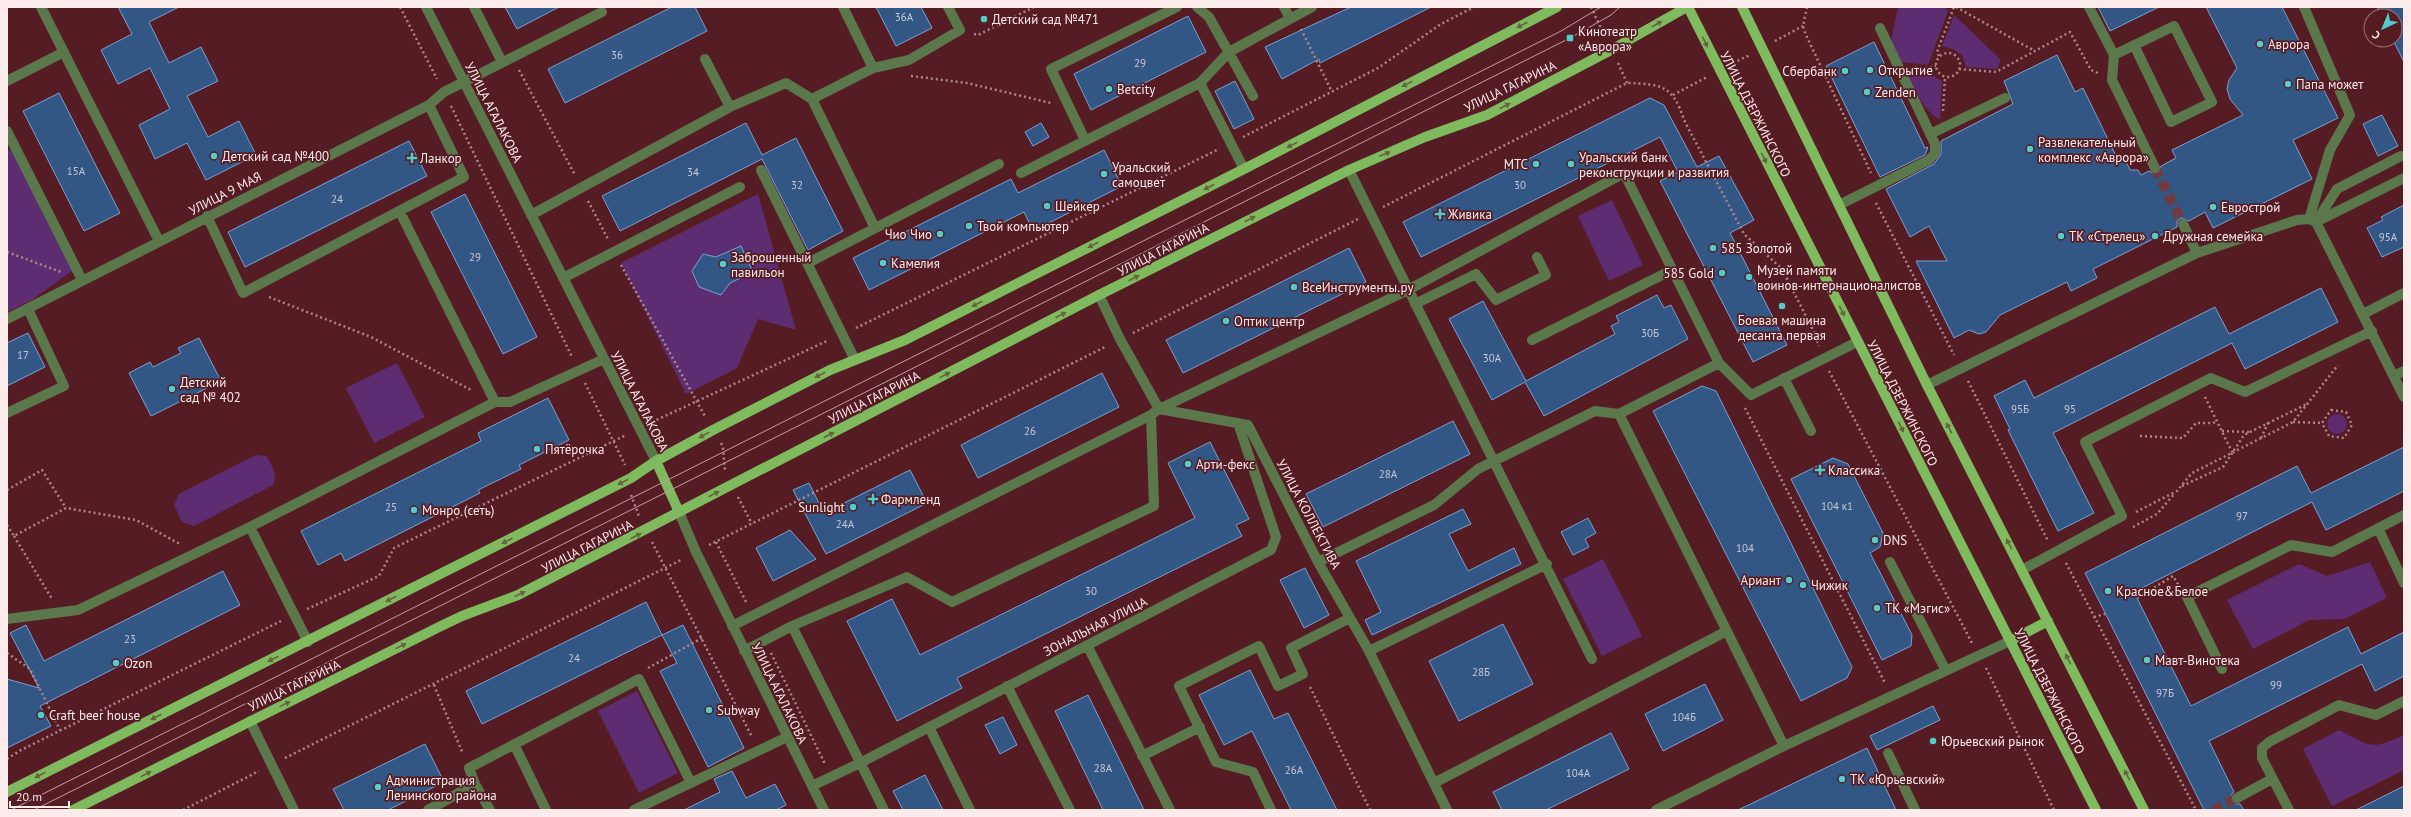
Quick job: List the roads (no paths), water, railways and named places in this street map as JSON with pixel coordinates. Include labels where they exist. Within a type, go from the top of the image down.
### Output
[{"type":"main road","points":[[7,792],[308,642],[631,478],[656,461],[713,430],[830,370],[905,340],[1244,169],[1557,7]]},
{"type":"main road","name":"УЛИЦА ДЗЕРЖИНСКОГО","points":[[1687,7],[2096,810]]},
{"type":"main road","name":"УЛИЦА ГАГАРИНА","points":[[73,810],[462,616],[518,596],[1099,295],[1349,170],[1425,137],[1487,115],[1611,50],[1687,7]]},
{"type":"main road","points":[[1742,7],[1927,385],[2144,810]]},
{"type":"main road","name":"УЛИЦА АГАЛАКОВА","points":[[656,461],[679,512]]},
{"type":"main road","points":[[2010,641],[2048,621]]},
{"type":"street","points":[[42,7],[159,241]]},
{"type":"street","name":"УЛИЦА АГАЛАКОВА","points":[[426,7],[656,461]]},
{"type":"street","points":[[474,7],[502,62]]},
{"type":"street","points":[[842,7],[873,68]]},
{"type":"street","points":[[812,99],[873,68],[910,60],[960,30],[948,7]]},
{"type":"street","points":[[1085,140],[1051,70],[1173,7]]},
{"type":"street","points":[[1197,7],[1209,17],[1253,96]]},
{"type":"street","points":[[1284,7],[1292,17]]},
{"type":"street","points":[[1022,173],[1085,140],[1200,84],[1229,52],[1312,7]]},
{"type":"street","points":[[2089,7],[2114,56],[2112,80],[2155,168]]},
{"type":"street","points":[[2304,7],[2350,115],[2330,150],[2312,221],[2363,314],[2404,396]]},
{"type":"street","name":"УЛИЦА 9 МАЯ","points":[[7,319],[207,216],[429,105],[444,92],[602,12]]},
{"type":"street","points":[[2114,56],[2134,45],[2174,26],[2212,102],[2171,122],[2134,45]]},
{"type":"street","points":[[1839,204],[1877,184],[1929,160],[1935,153],[1935,144],[1880,28]]},
{"type":"street","points":[[7,81],[64,52]]},
{"type":"street","points":[[705,59],[730,107]]},
{"type":"street","points":[[531,215],[730,107],[786,83],[812,99],[875,228]]},
{"type":"street","points":[[1200,84],[1232,142],[1244,169]]},
{"type":"street","points":[[1930,134],[2005,98]]},
{"type":"street","points":[[207,216],[243,293],[400,212],[464,177],[429,105]]},
{"type":"street","points":[[7,131],[10,144],[82,280]]},
{"type":"street","points":[[2312,221],[2337,189],[2401,156]]},
{"type":"street","points":[[808,263],[1000,164]]},
{"type":"street","points":[[760,170],[808,263],[855,360]]},
{"type":"street","points":[[1349,170],[1547,564],[1592,659]]},
{"type":"street","points":[[732,626],[1155,412],[1408,290],[1624,174],[1719,363],[1751,395],[1858,342]]},
{"type":"street","points":[[1927,385],[2197,252],[2297,220],[2312,221],[2404,178]]},
{"type":"street","points":[[563,278],[740,187]]},
{"type":"street","points":[[400,212],[495,402]]},
{"type":"street","points":[[2183,224],[2197,252]]},
{"type":"street","points":[[1415,304],[1476,274],[1496,300],[1546,275],[1537,257]]},
{"type":"street","points":[[1532,340],[1672,270]]},
{"type":"street","points":[[2363,314],[2404,294]]},
{"type":"street","points":[[744,651],[792,626],[907,577],[952,602],[1154,506],[1155,412],[1099,295]]},
{"type":"street","points":[[7,413],[64,386],[28,309]]},
{"type":"street","points":[[2022,570],[2122,516],[2085,442],[2210,378],[2245,392],[2372,332]]},
{"type":"street","points":[[7,619],[78,610],[250,527],[495,402],[510,402],[580,372],[604,359]]},
{"type":"street","points":[[1318,562],[1434,505],[1478,469],[1494,461],[1595,411],[1619,414],[1719,363]]},
{"type":"street","points":[[2394,376],[2404,371]]},
{"type":"street","points":[[1784,378],[1811,431]]},
{"type":"street","name":"УЛИЦА КОЛЛЕКТИВА","points":[[1155,412],[1248,425],[1318,562],[1369,652],[1448,810]]},
{"type":"street","points":[[1619,414],[1784,746]]},
{"type":"street","name":"ЗОНАЛЬНАЯ УЛИЦА","points":[[812,786],[860,763],[1271,550],[1276,537],[1238,423]]},
{"type":"street","name":"УЛИЦА АГАЛАКОВА","points":[[679,512],[744,651],[824,810]]},
{"type":"street","points":[[2222,669],[2187,597],[2291,545],[2332,552],[2404,516]]},
{"type":"street","points":[[250,527],[308,642]]},
{"type":"street","points":[[2378,528],[2404,583]]},
{"type":"street","points":[[1890,562],[1945,670]]},
{"type":"street","points":[[1369,652],[1547,564]]},
{"type":"street","points":[[1271,810],[1253,772],[1216,762],[1179,686],[1258,646],[1278,686],[1303,674],[1290,648],[1350,618]]},
{"type":"street","points":[[792,626],[884,810]]},
{"type":"street","points":[[1434,783],[1728,631]]},
{"type":"street","points":[[1656,810],[1784,746],[2010,641]]},
{"type":"street","points":[[1087,645],[1170,810]]},
{"type":"street","points":[[490,810],[475,784],[469,768],[639,680],[692,783]]},
{"type":"street","points":[[1007,686],[1070,810]]},
{"type":"street","points":[[2289,810],[2262,758],[2262,748],[2269,742],[2339,706],[2376,715],[2404,701]]},
{"type":"street","points":[[250,721],[294,810]]},
{"type":"street","points":[[929,727],[970,810]]},
{"type":"street","points":[[1142,756],[1200,727]]},
{"type":"street","points":[[634,810],[787,737]]},
{"type":"street","points":[[514,744],[546,810]]},
{"type":"street","points":[[1888,753],[1915,810]]},
{"type":"street","points":[[2237,798],[2272,779]]},
{"type":"street","points":[[428,810],[475,784]]},
{"type":"tunnel","points":[[2155,168],[2183,224]]},
{"type":"tunnel","points":[[2213,810],[2237,798]]},
{"type":"tram line","points":[[11,810],[1561,31],[1601,7]]},
{"type":"tram line","points":[[34,810],[1570,38],[1611,15],[1620,7]]},
{"type":"place","name":"Детский сад №471","points":[[984,19]]},
{"type":"place","name":"Кинотеатр «Аврора»","points":[[1570,38]]},
{"type":"place","name":"Аврора","points":[[2260,44]]},
{"type":"place","name":"Открытие","points":[[1870,70]]},
{"type":"place","name":"Сбербанк","points":[[1845,71]]},
{"type":"place","name":"Папа может","points":[[2288,84]]},
{"type":"place","name":"Betcity","points":[[1109,89]]},
{"type":"place","name":"Zenden","points":[[1867,92]]},
{"type":"place","name":"Развлекательный комплекс «Аврора»","points":[[2030,149]]},
{"type":"place","name":"Детский сад №400","points":[[214,156]]},
{"type":"place","name":"Ланкор","points":[[412,158]]},
{"type":"place","name":"МТС","points":[[1536,164]]},
{"type":"place","name":"Уральский банк реконструкции и развития","points":[[1571,164]]},
{"type":"place","name":"Уральский самоцвет","points":[[1104,174]]},
{"type":"place","name":"Шейкер","points":[[1047,206]]},
{"type":"place","name":"Еврострой","points":[[2213,207]]},
{"type":"place","name":"Живика","points":[[1440,214]]},
{"type":"place","name":"Твой компьютер","points":[[969,226]]},
{"type":"place","name":"Чио Чио","points":[[940,234]]},
{"type":"place","name":"ТК «Стрелец»","points":[[2061,236]]},
{"type":"place","name":"Дружная семейка","points":[[2155,236]]},
{"type":"place","name":"585 Золотой","points":[[1713,248]]},
{"type":"place","name":"Камелия","points":[[883,263]]},
{"type":"place","name":"Заброшенный павильон","points":[[723,264]]},
{"type":"place","name":"585 Gold","points":[[1722,273]]},
{"type":"place","name":"Музей памяти воинов-интернационалистов","points":[[1749,277]]},
{"type":"place","name":"ВсеИнструменты.ру","points":[[1294,287]]},
{"type":"place","name":"Боевая машина десанта первая","points":[[1782,306]]},
{"type":"place","name":"Оптик центр","points":[[1226,321]]},
{"type":"place","name":"Детский сад № 402","points":[[172,389]]},
{"type":"place","name":"Пятёрочка","points":[[537,449]]},
{"type":"place","name":"Арти-фекс","points":[[1188,464]]},
{"type":"place","name":"Классика","points":[[1820,470]]},
{"type":"place","name":"Фармленд","points":[[873,499]]},
{"type":"place","name":"Sunlight","points":[[853,507]]},
{"type":"place","name":"Монро (сеть)","points":[[414,510]]},
{"type":"place","name":"DNS","points":[[1875,540]]},
{"type":"place","name":"Ариант","points":[[1789,580]]},
{"type":"place","name":"Чижик","points":[[1803,585]]},
{"type":"place","name":"Красное&Белое","points":[[2108,591]]},
{"type":"place","name":"ТК «Мэгис»","points":[[1877,608]]},
{"type":"place","name":"Мавт-Винотека","points":[[2147,660]]},
{"type":"place","name":"Ozon","points":[[116,663]]},
{"type":"place","name":"Subway","points":[[709,710]]},
{"type":"place","name":"Craft beer house","points":[[41,715]]},
{"type":"place","name":"Юрьевский рынок","points":[[1933,741]]},
{"type":"place","name":"ТК «Юрьевский»","points":[[1842,779]]},
{"type":"place","name":"Администрация Ленинского района","points":[[378,787]]}]
